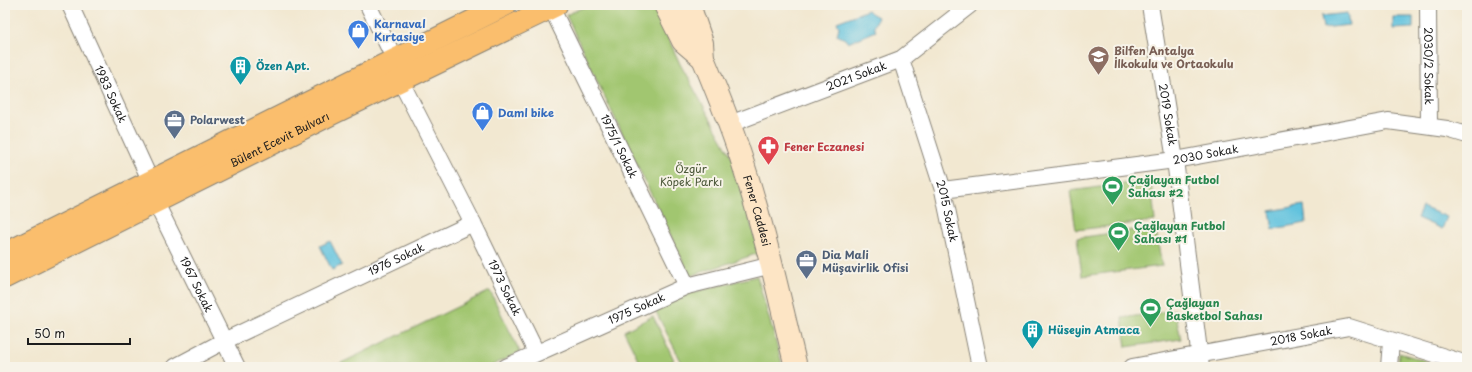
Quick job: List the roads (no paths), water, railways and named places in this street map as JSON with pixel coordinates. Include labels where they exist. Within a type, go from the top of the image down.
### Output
[{"type":"main road","name":"Bülent Ecevit Bulvarı","points":[[397,70],[505,5]]},
{"type":"main road","name":"Bülent Ecevit Bulvarı","points":[[5,277],[153,192],[397,70],[553,6]]},
{"type":"main road","name":"Bülent Ecevit Bulvarı","points":[[5,254],[153,192]]},
{"type":"street","name":"1983 Sokak","points":[[70,5],[153,192]]},
{"type":"street","points":[[368,5],[397,70],[473,223]]},
{"type":"street","name":"Fener Caddesi","points":[[665,5],[683,41],[703,58]]},
{"type":"street","name":"Fener Caddesi","points":[[689,5],[702,43],[703,58],[730,124],[744,167],[772,265],[796,367]]},
{"type":"street","name":"2021 Sokak","points":[[730,124],[901,59],[970,5]]},
{"type":"street","name":"2019 Sokak","points":[[1150,5],[1175,160],[1200,362]]},
{"type":"street","name":"2030/2 Sokak","points":[[1428,5],[1429,126]]},
{"type":"street","name":"1975/1 Sokak","points":[[553,6],[687,286]]},
{"type":"street","name":"2015 Sokak","points":[[901,59],[943,190],[980,367]]},
{"type":"street","name":"2030 Sokak","points":[[943,190],[1175,160],[1388,120],[1447,129],[1467,135]]},
{"type":"street","name":"1967 Sokak","points":[[153,192],[237,367]]},
{"type":"street","name":"1976 Sokak","points":[[175,367],[224,341],[473,223]]},
{"type":"street","name":"1973 Sokak","points":[[473,223],[536,352]]},
{"type":"street","name":"1975 Sokak","points":[[506,367],[536,352],[687,286],[772,265]]},
{"type":"street","name":"2018 Sokak","points":[[1132,367],[1200,362],[1349,327],[1467,364]]},
{"type":"street","points":[[1389,367],[1391,341]]},
{"type":"water","points":[[868,10],[878,17],[874,27],[876,31],[848,43],[845,39],[837,35],[839,27],[837,22]]},
{"type":"water","points":[[1347,13],[1349,25],[1323,28],[1321,16]]},
{"type":"water","points":[[1393,17],[1413,17],[1413,28],[1393,29]]},
{"type":"water","points":[[1304,205],[1306,223],[1273,229],[1270,211]]},
{"type":"water","points":[[1422,207],[1447,217],[1442,229],[1417,218]]},
{"type":"water","points":[[330,241],[342,265],[332,270],[320,246]]},
{"type":"place","name":"Karnaval Kırtasiye","points":[[358,50]]},
{"type":"place","name":"Bilfen Antalya İlkokulu ve Ortaokulu","points":[[1098,76]]},
{"type":"place","name":"Özen Apt.","points":[[241,86]]},
{"type":"place","name":"Daml bike","points":[[482,132]]},
{"type":"place","name":"Polarwest","points":[[175,140]]},
{"type":"place","name":"Fener Eczanesi","points":[[769,166]]},
{"type":"place","name":"Çağlayan Futbol Sahası #2","points":[[1113,206]]},
{"type":"place","name":"Çağlayan Futbol Sahası #1","points":[[1119,252]]},
{"type":"place","name":"Dia Mali Müşavirlik Ofisi","points":[[806,280]]},
{"type":"place","name":"Çağlayan Basketbol Sahası","points":[[1151,328]]},
{"type":"place","name":"Hüseyin Atmaca","points":[[1032,350]]},
{"type":"park label","name":"Özgür Köpek Parkı","points":[[691,175]]}]
